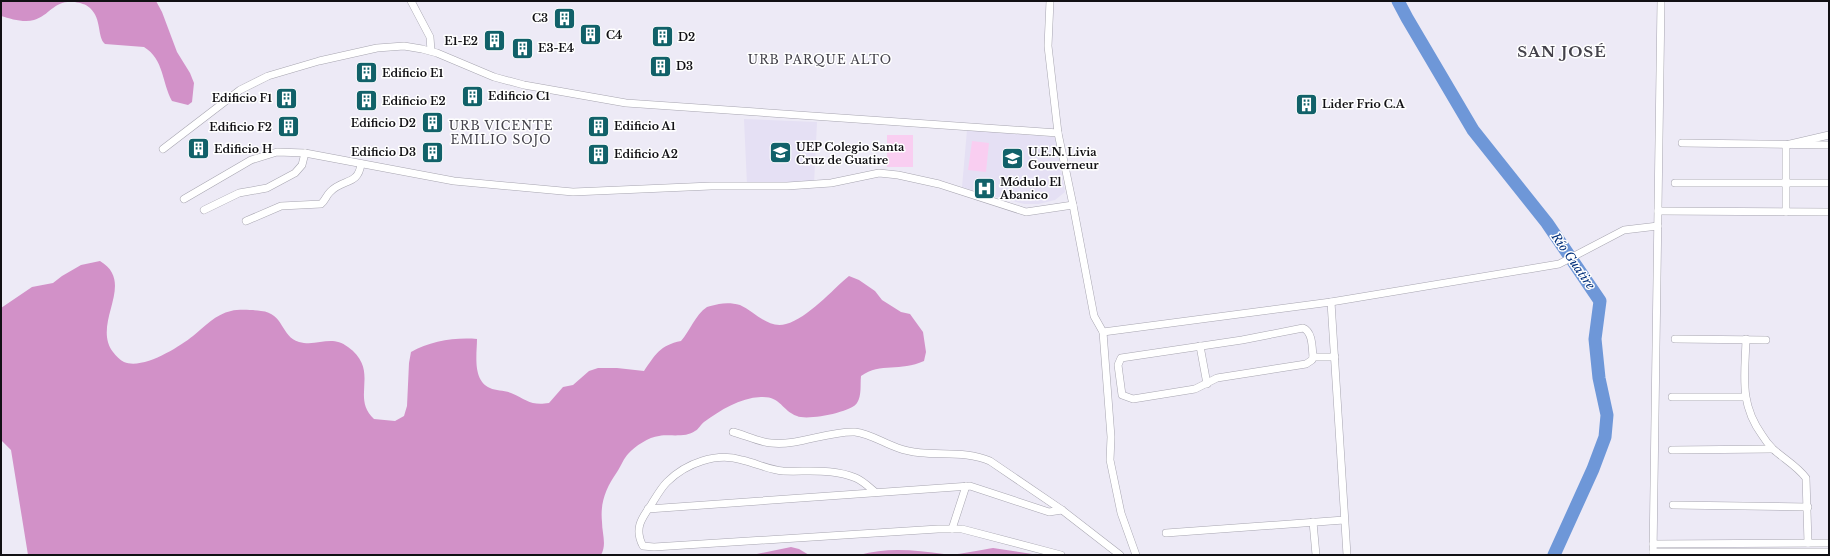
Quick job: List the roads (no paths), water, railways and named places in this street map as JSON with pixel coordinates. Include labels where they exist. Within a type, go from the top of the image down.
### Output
[{"type":"street","points":[[411,1],[427,28],[431,40],[430,51]]},
{"type":"street","points":[[1050,1],[1048,46],[1058,133],[1073,205],[1084,272],[1094,316],[1103,332],[1111,437],[1110,460],[1121,513],[1136,555]]},
{"type":"street","points":[[1661,1],[1653,553],[1829,552]]},
{"type":"street","points":[[163,149],[240,90],[268,76],[319,61],[377,48],[404,46],[430,51],[494,77],[524,85],[626,102],[1058,133]]},
{"type":"street","points":[[1786,145],[1829,135]]},
{"type":"street","points":[[1682,143],[1829,145]]},
{"type":"street","points":[[1786,145],[1786,212]]},
{"type":"street","points":[[184,199],[251,160],[277,152],[305,153],[454,181],[573,192],[711,186],[787,186],[831,184],[879,173],[898,175],[939,184],[1026,212],[1073,205]]},
{"type":"street","points":[[204,210],[239,193],[266,188],[295,173],[302,165],[305,153]]},
{"type":"street","points":[[246,221],[281,206],[321,204],[334,188],[355,178],[359,174],[361,164]]},
{"type":"street","points":[[1675,183],[1829,183]]},
{"type":"street","points":[[1658,211],[1829,212]]},
{"type":"street","points":[[1103,332],[1331,302],[1559,264],[1624,230],[1658,226]]},
{"type":"street","points":[[1331,302],[1346,555]]},
{"type":"street","points":[[1303,328],[1307,329],[1310,335],[1313,357],[1310,362],[1301,366],[1217,378],[1195,389],[1133,399],[1124,397],[1120,391],[1118,365],[1121,358],[1303,328]]},
{"type":"street","points":[[1675,338],[1766,340]]},
{"type":"street","points":[[1746,339],[1745,397],[1748,409],[1755,426],[1772,448],[1806,478],[1808,543]]},
{"type":"street","points":[[1200,346],[1207,384]]},
{"type":"street","points":[[1313,357],[1335,357]]},
{"type":"street","points":[[1672,397],[1745,397]]},
{"type":"street","points":[[733,432],[770,443],[782,443],[840,432],[856,432],[898,448],[914,452],[979,455],[1062,510],[1120,555]]},
{"type":"street","points":[[1672,450],[1772,448]]},
{"type":"street","points":[[875,492],[857,478],[842,473],[824,471],[770,470],[727,456],[714,458],[690,466],[667,482],[648,509],[639,526],[639,538],[643,546],[654,547],[962,529],[1061,555]]},
{"type":"street","points":[[648,509],[966,486],[1049,512],[1062,510]]},
{"type":"street","points":[[952,529],[966,486]]},
{"type":"street","points":[[1673,505],[1808,507]]},
{"type":"street","points":[[1166,533],[1344,520]]},
{"type":"street","points":[[1313,522],[1316,555]]},
{"type":"street","points":[[1653,544],[1829,543]]},
{"type":"waterway","name":"Río Guatire","points":[[1398,1],[1473,130],[1547,223],[1600,301],[1595,339],[1599,378],[1607,415],[1605,437],[1593,469],[1554,555]]},
{"type":"place","name":"C3","points":[[564,18]]},
{"type":"place","name":"C4","points":[[590,35]]},
{"type":"place","name":"D2","points":[[662,37]]},
{"type":"place","name":"E1-E2","points":[[494,41]]},
{"type":"place","name":"E3-E4","points":[[522,48]]},
{"type":"place","name":"D3","points":[[661,66]]},
{"type":"place","name":"Edificio E1","points":[[367,73]]},
{"type":"place","name":"Edificio C1","points":[[473,96]]},
{"type":"place","name":"Edificio F1","points":[[287,98]]},
{"type":"place","name":"Edificio E2","points":[[367,101]]},
{"type":"place","name":"Lider Frio C.A","points":[[1307,104]]},
{"type":"place","name":"Edificio D2","points":[[432,123]]},
{"type":"place","name":"Edificio A1","points":[[599,126]]},
{"type":"place","name":"Edificio F2","points":[[288,127]]},
{"type":"place","name":"Edificio H","points":[[198,149]]},
{"type":"place","name":"Edificio D3","points":[[432,152]]},
{"type":"place","name":"UEP Colegio Santa Cruz de Guatire","points":[[780,153]]},
{"type":"place","name":"Edificio A2","points":[[599,154]]},
{"type":"place","name":"U.E.N. Livia Gouverneur","points":[[1012,158]]},
{"type":"place","name":"Módulo El Abanico","points":[[984,188]]},
{"type":"district","name":"SAN JOSÉ","points":[[1562,52]]},
{"type":"district","name":"URB PARQUE ALTO","points":[[820,60]]},
{"type":"district","name":"URB VICENTE EMILIO SOJO","points":[[501,133]]}]
